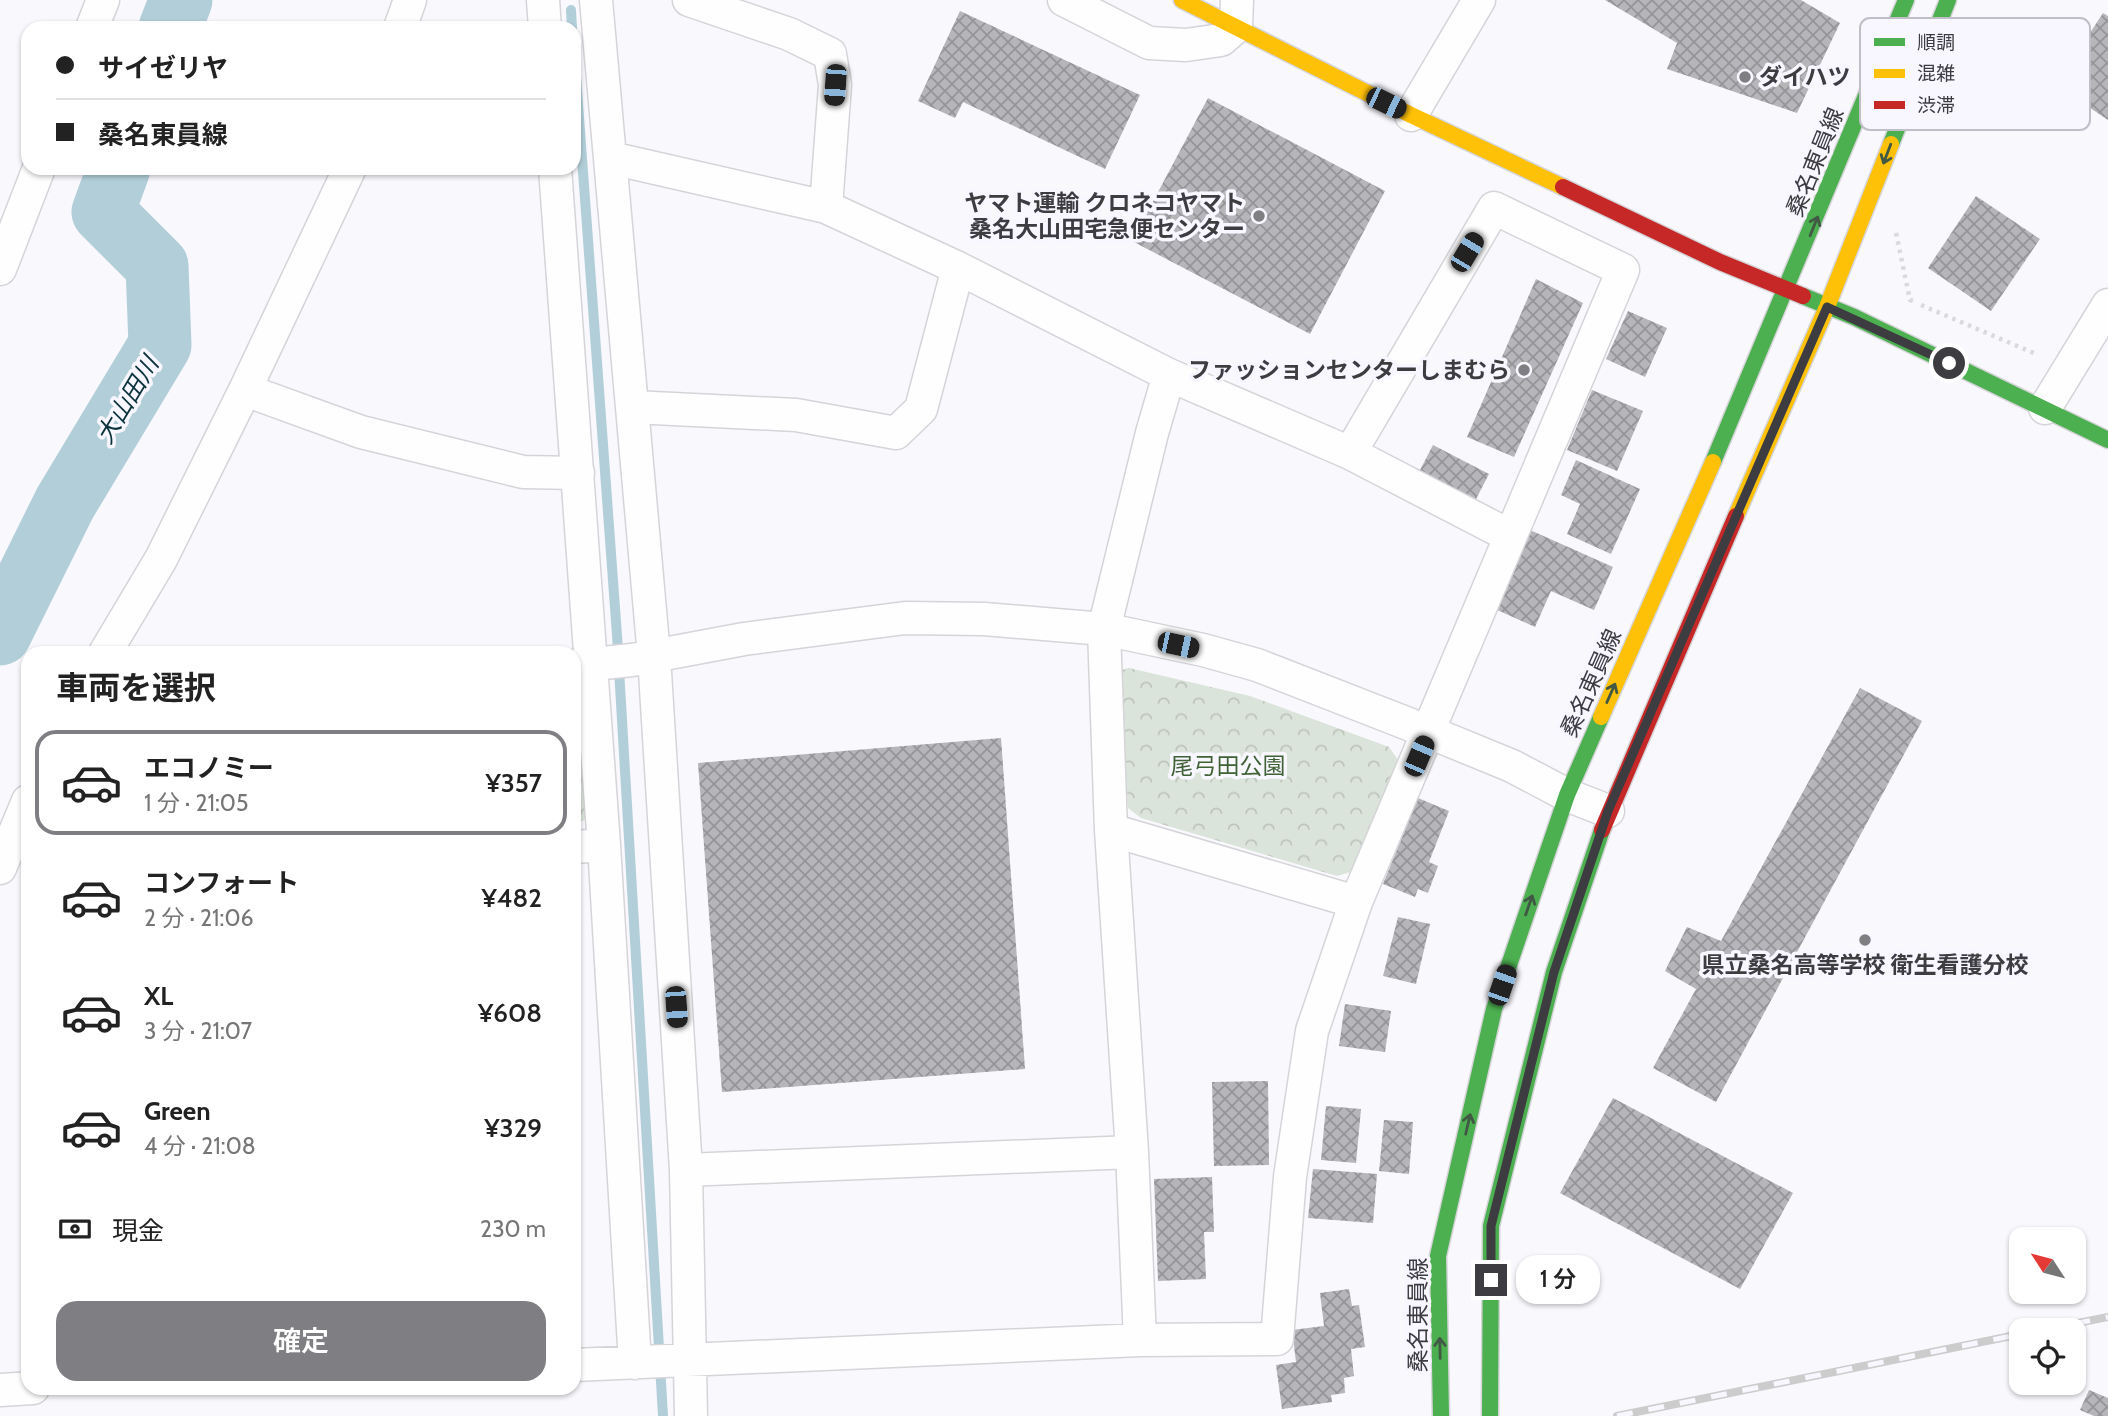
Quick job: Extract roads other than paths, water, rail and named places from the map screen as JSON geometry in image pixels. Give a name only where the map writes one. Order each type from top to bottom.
[{"type":"main road","points":[[1182,0],[1236,14],[1411,115],[1720,262],[1854,317],[2108,440]]},
{"type":"main road","name":"桑名東員線","points":[[1899,18],[1906,0]]},
{"type":"main road","points":[[1941,18],[1948,0]]},
{"type":"main road","name":"桑名東員線","points":[[1441,1416],[1438,1256],[1494,1009],[1567,795],[1788,289],[1860,113]]},
{"type":"main road","points":[[1490,1416],[1491,1226],[1554,972],[1608,811],[1827,307],[1897,130]]},
{"type":"street","points":[[95,21],[103,0]]},
{"type":"street","points":[[402,21],[410,0]]},
{"type":"street","points":[[543,0],[544,21]]},
{"type":"street","points":[[596,0],[633,407],[611,661],[589,846],[638,1363]]},
{"type":"street","points":[[689,0],[789,34],[830,54],[835,85],[826,208]]},
{"type":"street","points":[[1064,0],[1149,43],[1186,45],[1221,40],[1236,14]]},
{"type":"street","points":[[1411,115],[1479,0]]},
{"type":"street","points":[[611,158],[826,208],[958,268],[1169,375],[1350,453],[1510,536]]},
{"type":"street","points":[[0,269],[35,175]]},
{"type":"street","points":[[109,646],[161,559],[347,175]]},
{"type":"street","points":[[556,175],[578,473],[611,661],[686,1170],[682,1361],[691,1416]]},
{"type":"street","points":[[581,1365],[1140,1340],[1277,1339],[1290,1177],[1312,1031],[1356,902],[1623,270],[1493,208],[1350,453]]},
{"type":"street","points":[[633,407],[796,415],[896,433],[921,409],[958,268]]},
{"type":"street","points":[[2045,408],[2108,305]]},
{"type":"street","points":[[1140,1340],[1132,1152],[1111,830],[1104,629],[1169,375]]},
{"type":"street","points":[[245,390],[361,432],[523,472],[578,473]]},
{"type":"street","points":[[611,661],[744,639],[905,618],[984,619],[1104,629],[1203,650],[1257,665],[1512,766],[1567,795],[1608,811]]},
{"type":"street","points":[[0,868],[21,818]]},
{"type":"street","points":[[1111,830],[1356,902]]},
{"type":"street","points":[[686,1170],[1132,1152]]},
{"type":"street","points":[[0,1390],[21,1389]]},
{"type":"waterway","name":"大山田川","points":[[173,21],[181,0]]},
{"type":"waterway","points":[[571,10],[572,21]]},
{"type":"waterway","points":[[581,144],[617,635],[663,1416]]},
{"type":"waterway","name":"大山田川","points":[[0,634],[65,503],[160,345],[157,266],[103,212],[116,175]]},
{"type":"railway","points":[[2086,1321],[2108,1317]]},
{"type":"railway","points":[[1617,1416],[2009,1336]]},
{"type":"place","name":"ダイハツ","points":[[1745,77]]},
{"type":"place","name":"ヤマト運輸 クロネコヤマト 桑名大山田宅急便センター","points":[[1259,216]]},
{"type":"place","name":"ファッションセンターしまむら","points":[[1524,370]]},
{"type":"place","name":"県立桑名高等学校 衛生看護分校","points":[[1865,940]]},
{"type":"park label","name":"尾弓田公園","points":[[1228,766]]}]
